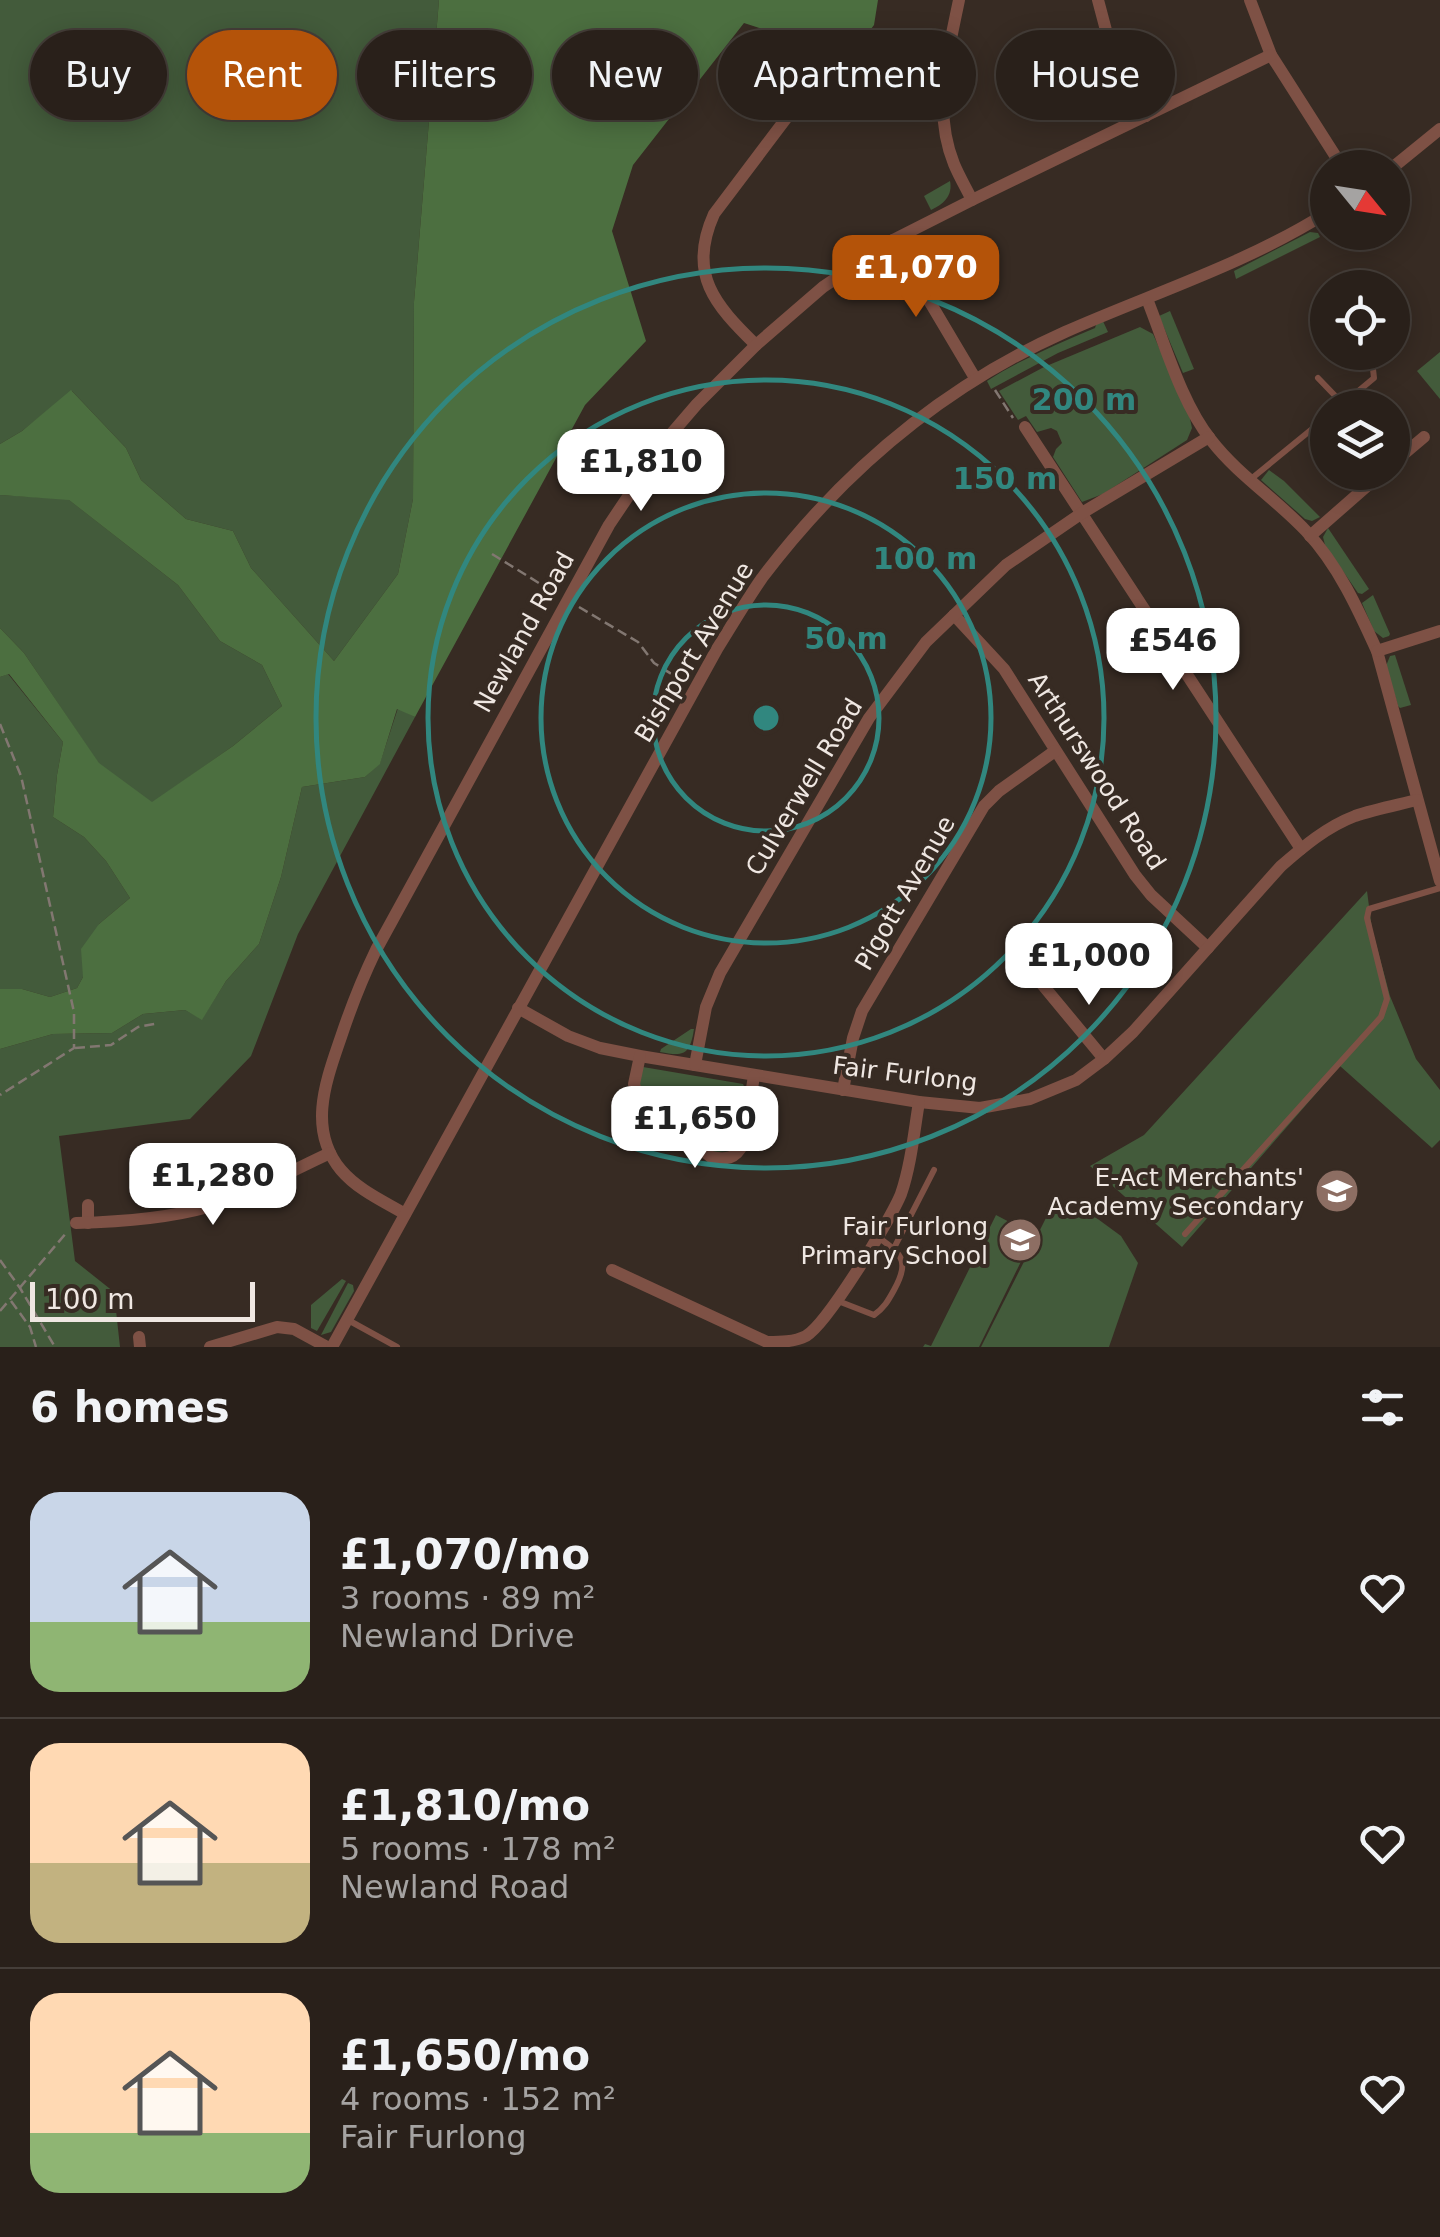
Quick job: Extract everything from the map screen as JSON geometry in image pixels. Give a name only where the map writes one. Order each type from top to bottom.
[{"type":"street","points":[[959,0],[942,96],[944,129],[952,161],[972,200]]},
{"type":"street","points":[[1098,0],[1107,30]]},
{"type":"street","points":[[1250,0],[1271,55],[1332,150]]},
{"type":"street","name":"Newland Road","points":[[1175,102],[1271,55]]},
{"type":"street","points":[[756,345],[722,308],[707,284],[702,258],[714,214],[785,120]]},
{"type":"street","name":"Newland Road","points":[[330,1154],[323,1126],[323,1090],[357,990],[567,600],[631,490],[666,440],[756,345],[823,287],[893,240],[1138,120]]},
{"type":"street","points":[[1410,153],[1440,129]]},
{"type":"street","name":"Bishport Avenue","points":[[330,1347],[717,649],[760,581],[810,519],[856,471],[913,421],[975,378],[1064,332],[1270,245],[1310,222]]},
{"type":"street","points":[[893,240],[975,378]]},
{"type":"street","points":[[1148,299],[1183,391],[1209,438],[1310,536],[1336,570],[1377,651],[1440,885]]},
{"type":"street","points":[[1025,428],[1301,849]]},
{"type":"street","points":[[1410,449],[1424,437]]},
{"type":"street","name":"Culverwell Road","points":[[695,1065],[706,1007],[730,956],[870,718],[917,652],[1006,566],[1082,513],[1209,438]]},
{"type":"street","points":[[1310,536],[1362,490]]},
{"type":"street","name":"Arthurswood Road","points":[[954,615],[1004,669],[1136,875],[1208,948]]},
{"type":"street","points":[[1377,651],[1440,630]]},
{"type":"street","name":"Pigott Avenue","points":[[843,1090],[862,1012],[973,822],[999,791],[1055,751]]},
{"type":"street","name":"Fair Furlong","points":[[518,1008],[568,1036],[640,1056],[919,1102],[980,1108],[1030,1099],[1076,1080],[1104,1060],[1301,849],[1329,828],[1355,816],[1417,800]]},
{"type":"street","points":[[1041,983],[1104,1060]]},
{"type":"street","points":[[640,1056],[634,1084],[638,1098],[720,1159],[738,1154],[743,1144],[754,1076]]},
{"type":"street","points":[[613,1291],[617,1272],[767,1342],[806,1336],[836,1300],[901,1194],[919,1102]]},
{"type":"street","points":[[88,1205],[82,1223],[150,1218],[206,1207],[256,1189],[330,1154],[352,1181],[405,1214]]},
{"type":"street","points":[[210,1347],[277,1327],[294,1328],[330,1347]]},
{"type":"lane","points":[[1359,390],[1374,378],[1374,370]]},
{"type":"lane","points":[[1318,378],[1327,390]]},
{"type":"lane","points":[[1250,480],[1310,431]]},
{"type":"lane","points":[[1185,1234],[1381,1017],[1387,999],[1367,918],[1369,909],[1440,885]]},
{"type":"lane","points":[[894,1248],[934,1170]]},
{"type":"lane","points":[[836,1300],[866,1314],[874,1315],[883,1308],[904,1267],[894,1248],[878,1237]]},
{"type":"lane","points":[[347,1319],[397,1347]]},
{"type":"path","points":[[995,390],[1025,428]]},
{"type":"path","points":[[492,554],[638,642],[654,663],[696,688]]},
{"type":"path","points":[[0,724],[21,776],[30,812],[74,1012],[74,1048]]},
{"type":"path","points":[[0,1095],[74,1048],[111,1045],[138,1027],[158,1023]]},
{"type":"path","points":[[0,1311],[82,1223]]},
{"type":"path","points":[[0,1260],[55,1347]]},
{"type":"path","points":[[10,1300],[30,1326],[36,1347]]},
{"type":"green space","points":[[0,0],[439,0],[437,30],[357,30],[357,120],[429,120],[414,302],[413,499],[398,574],[334,661],[251,568],[233,531],[186,519],[141,480],[126,448],[72,391],[0,444]]},
{"type":"green space","points":[[439,0],[878,0],[870,30],[765,30],[744,23],[739,30],[718,30],[718,56],[698,82],[698,30],[552,30],[552,120],[668,120],[633,165],[612,231],[646,341],[585,405],[415,717],[397,709],[380,764],[365,777],[302,787],[281,877],[259,944],[226,981],[202,1020],[185,1010],[143,1014],[112,1033],[53,1034],[0,1049],[0,989],[22,989],[50,997],[77,988],[83,977],[81,949],[99,924],[130,898],[106,861],[84,837],[53,817],[63,742],[9,674],[0,677],[0,628],[24,653],[99,763],[152,802],[233,746],[282,706],[262,665],[220,641],[178,585],[69,500],[0,495],[0,444],[71,390],[126,448],[141,480],[186,519],[233,531],[251,568],[334,661],[398,574],[413,499],[414,302],[429,120],[532,120],[532,30],[437,30]]},
{"type":"green space","points":[[950,181],[946,198],[931,210],[924,196]]},
{"type":"green space","points":[[1310,232],[1310,242],[1236,279],[1234,271]]},
{"type":"green space","points":[[1170,311],[1194,369],[1183,373],[1159,316]]},
{"type":"green space","points":[[1102,319],[1108,332],[1058,353],[991,389],[987,381],[1095,328]]},
{"type":"green space","points":[[1140,327],[1153,334],[1192,428],[1187,440],[1103,494],[1082,502],[1053,457],[1062,443],[1057,431],[1051,428],[1037,432],[1026,416],[1018,420],[999,391],[1044,367]]},
{"type":"green space","points":[[1440,352],[1440,399],[1417,371]]},
{"type":"green space","points":[[1269,470],[1320,517],[1305,519],[1261,480]]},
{"type":"green space","points":[[0,495],[68,499],[178,585],[220,641],[262,665],[282,706],[152,803],[99,764],[24,653],[0,628]]},
{"type":"green space","points":[[1328,528],[1369,589],[1362,594],[1325,545],[1323,537]]},
{"type":"green space","points":[[1373,595],[1390,634],[1383,638],[1374,631],[1362,603]]},
{"type":"green space","points":[[1395,655],[1411,705],[1400,708],[1386,666],[1390,656]]},
{"type":"green space","points":[[8,674],[63,742],[53,817],[84,837],[106,861],[130,898],[99,924],[77,988],[50,997],[22,989],[0,989],[0,677]]},
{"type":"green space","points":[[398,708],[415,717],[298,934],[251,1056],[190,1119],[59,1136],[75,1261],[114,1292],[120,1347],[0,1347],[0,1049],[53,1034],[112,1033],[143,1014],[185,1010],[202,1019],[226,981],[259,944],[281,877],[302,787],[365,777],[380,763]]},
{"type":"green space","points":[[1367,891],[1372,929],[1390,996],[1416,1059],[1440,1090],[1440,1140],[1432,1148],[1340,1066],[1182,1247],[1090,1166],[1144,1135]]},
{"type":"green space","points":[[691,1029],[685,1052],[660,1052],[661,1049]]},
{"type":"green space","points":[[643,1067],[743,1084],[738,1139],[731,1151],[714,1152],[673,1112],[646,1101],[639,1083]]},
{"type":"green space","points":[[1051,1208],[1091,1214],[1121,1236],[1138,1263],[1109,1347],[981,1347]]},
{"type":"green space","points":[[996,1215],[1034,1235],[979,1347],[923,1347],[931,1346]]},
{"type":"green space","points":[[342,1279],[346,1281],[317,1331],[311,1328],[311,1305]]},
{"type":"green space","points":[[348,1283],[354,1291],[331,1332],[321,1335]]},
{"type":"place","name":"E-Act Merchants' Academy Secondary","points":[[1337,1191]]},
{"type":"place","name":"Fair Furlong Primary School","points":[[1020,1240]]}]
